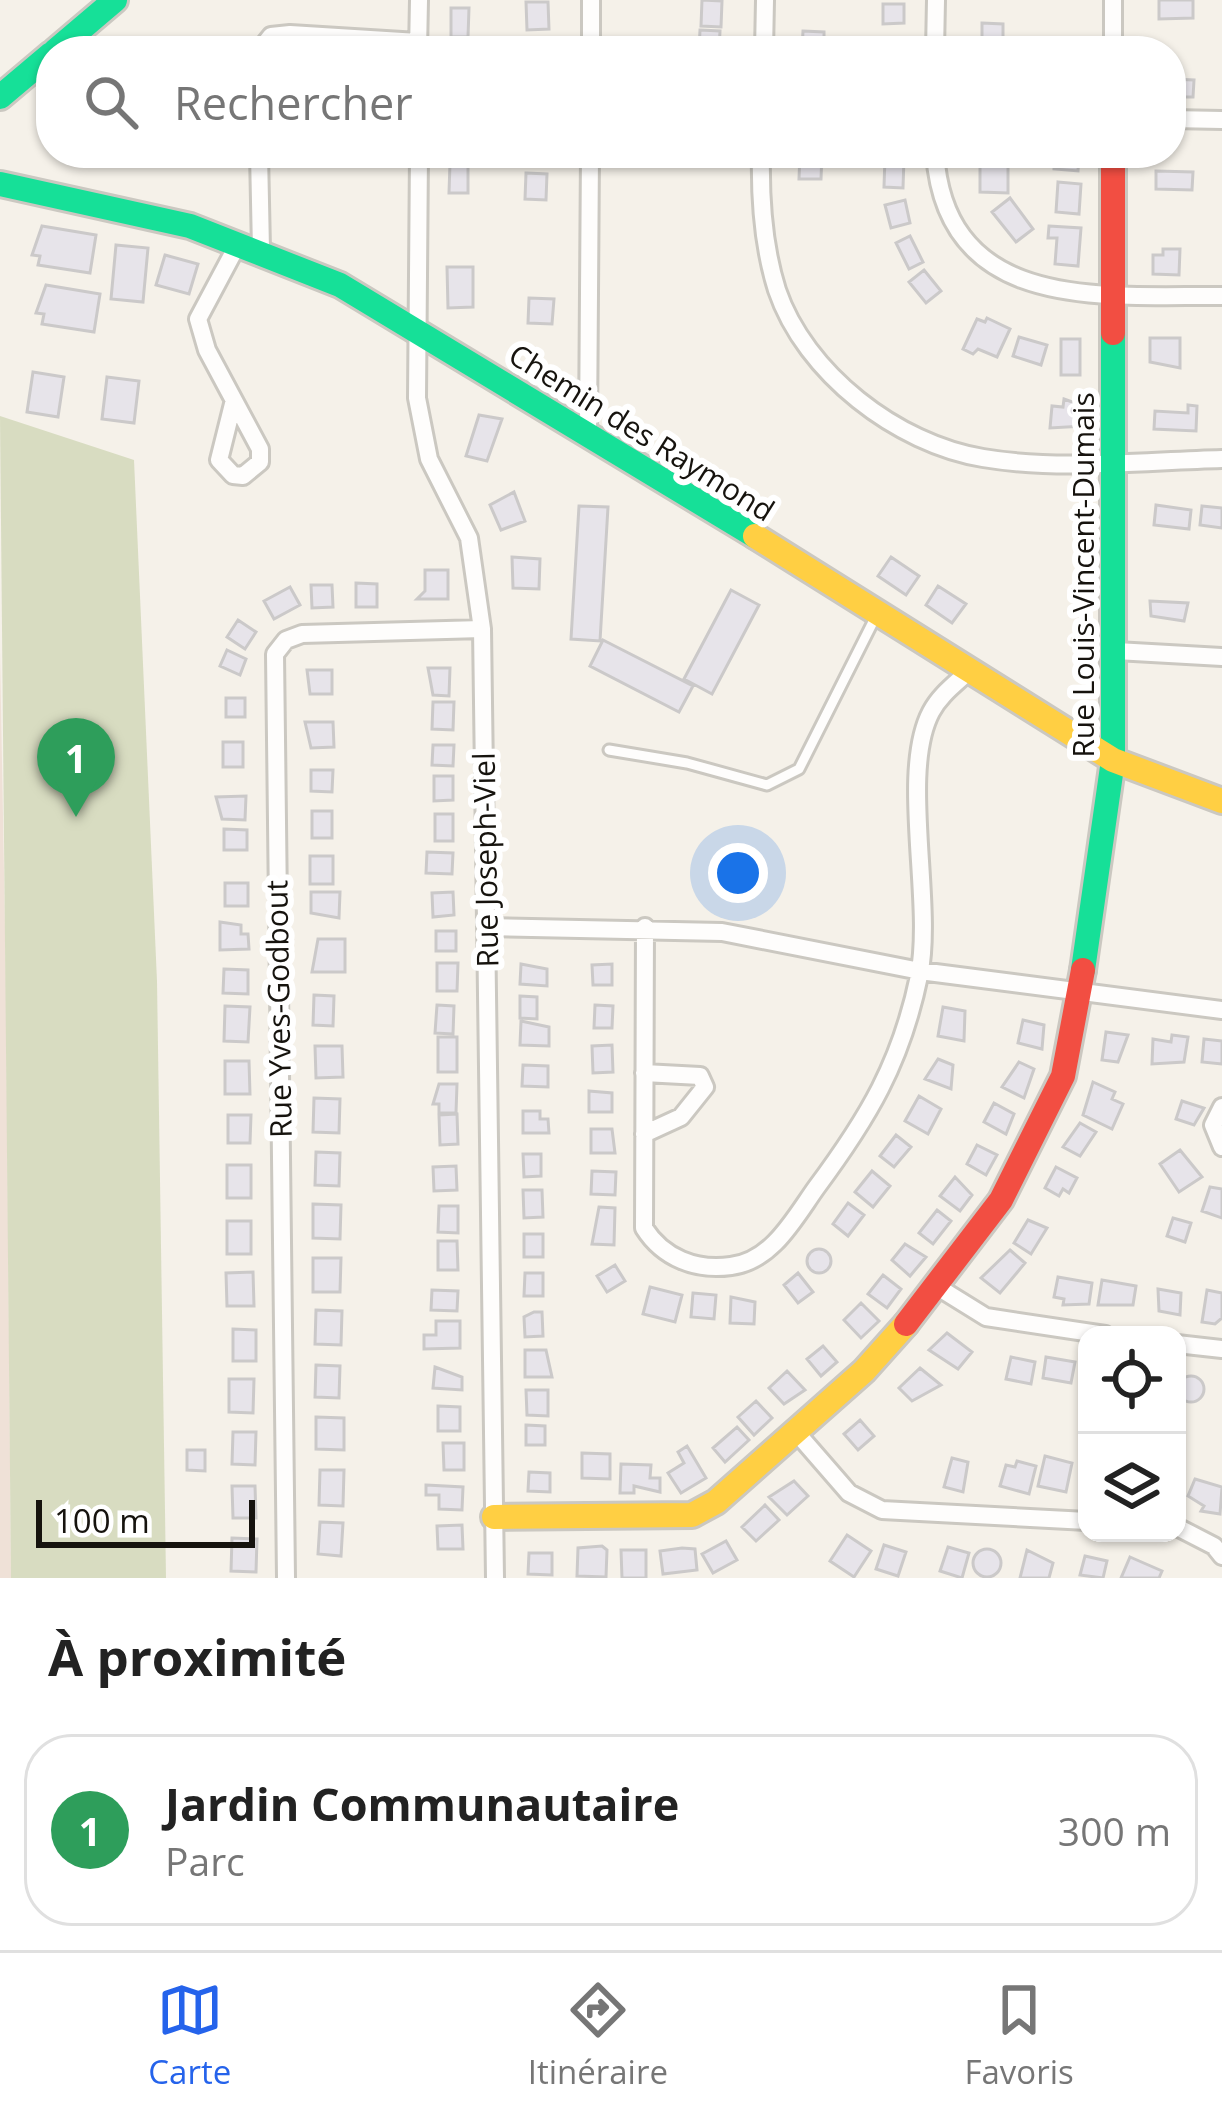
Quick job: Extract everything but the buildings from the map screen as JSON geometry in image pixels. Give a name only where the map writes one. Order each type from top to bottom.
[{"type":"street","points":[[72,36],[115,0]]},
{"type":"street","points":[[418,0],[418,36]]},
{"type":"street","points":[[591,0],[591,36]]},
{"type":"street","points":[[764,36],[765,0]]},
{"type":"street","points":[[935,36],[936,0]]},
{"type":"street","points":[[1113,0],[1113,36]]},
{"type":"street","points":[[271,36],[310,36]]},
{"type":"street","points":[[0,97],[36,66]]},
{"type":"street","points":[[1186,119],[1222,119]]},
{"type":"street","points":[[233,404],[198,319],[250,246],[258,168]]},
{"type":"street","name":"Rue Joseph-Viel","points":[[419,168],[417,398],[429,459],[469,538],[482,629],[495,1578]]},
{"type":"street","points":[[587,432],[590,168]]},
{"type":"street","points":[[762,168],[765,244],[778,294],[811,350],[847,390],[925,439],[981,458],[1222,459]]},
{"type":"street","points":[[937,168],[946,208],[970,244],[1008,277],[1043,290],[1111,296],[1222,296]]},
{"type":"street","name":"Rue Louis-Vincent-Dumais","points":[[494,1517],[692,1516],[864,1371],[1001,1200],[1031,1146],[1063,1076],[1113,760],[1117,462],[1111,296],[1113,168]]},
{"type":"street","name":"Chemin des Raymond","points":[[0,184],[145,214],[250,246],[340,285],[587,432],[1113,760],[1222,802]]},
{"type":"street","name":"Rue Yves-Godbout","points":[[286,1578],[275,654],[286,640],[302,634],[482,629]]},
{"type":"street","points":[[1116,651],[1222,657]]},
{"type":"street","points":[[645,927],[643,1211],[653,1242],[667,1255],[719,1268],[745,1264],[782,1234],[880,1097],[896,1061],[920,970],[922,737],[940,696],[968,673]]},
{"type":"street","points":[[486,927],[645,927],[762,938],[1078,995],[1222,1010]]},
{"type":"street","points":[[644,1073],[689,1071],[700,1076],[705,1087],[692,1108],[644,1134]]},
{"type":"street","points":[[1222,1107],[1213,1125],[1222,1147]]},
{"type":"street","points":[[936,1286],[986,1317],[1078,1331]]},
{"type":"street","points":[[1186,1345],[1222,1349]]},
{"type":"street","points":[[796,1432],[850,1493],[882,1510],[1078,1520]]},
{"type":"street","points":[[1186,1532],[1214,1546],[1222,1556]]},
{"type":"lane","points":[[609,750],[687,763],[767,785],[782,781],[799,769],[876,616]]},
{"type":"shaded area","points":[[0,652],[6,983],[11,1578],[0,1578]]},
{"type":"green space","points":[[0,416],[134,460],[157,981],[166,1578],[11,1578]]},
{"type":"traffic: fast","points":[[73,36],[115,0]]},
{"type":"traffic: fast","points":[[0,97],[36,67]]},
{"type":"traffic: fast","points":[[0,184],[190,226],[340,285],[755,536]]},
{"type":"traffic: fast","points":[[1083,970],[1113,760],[1113,333]]},
{"type":"traffic: slow","points":[[755,536],[1113,760],[1222,801]]},
{"type":"traffic: slow","points":[[494,1517],[692,1515],[716,1502],[864,1371],[906,1324]]},
{"type":"traffic: jam","points":[[1113,168],[1113,333]]},
{"type":"traffic: jam","points":[[906,1324],[1001,1200],[1063,1076],[1083,970]]},
{"type":"place","name":"Jardin Communautaire","points":[[76,817]]}]
